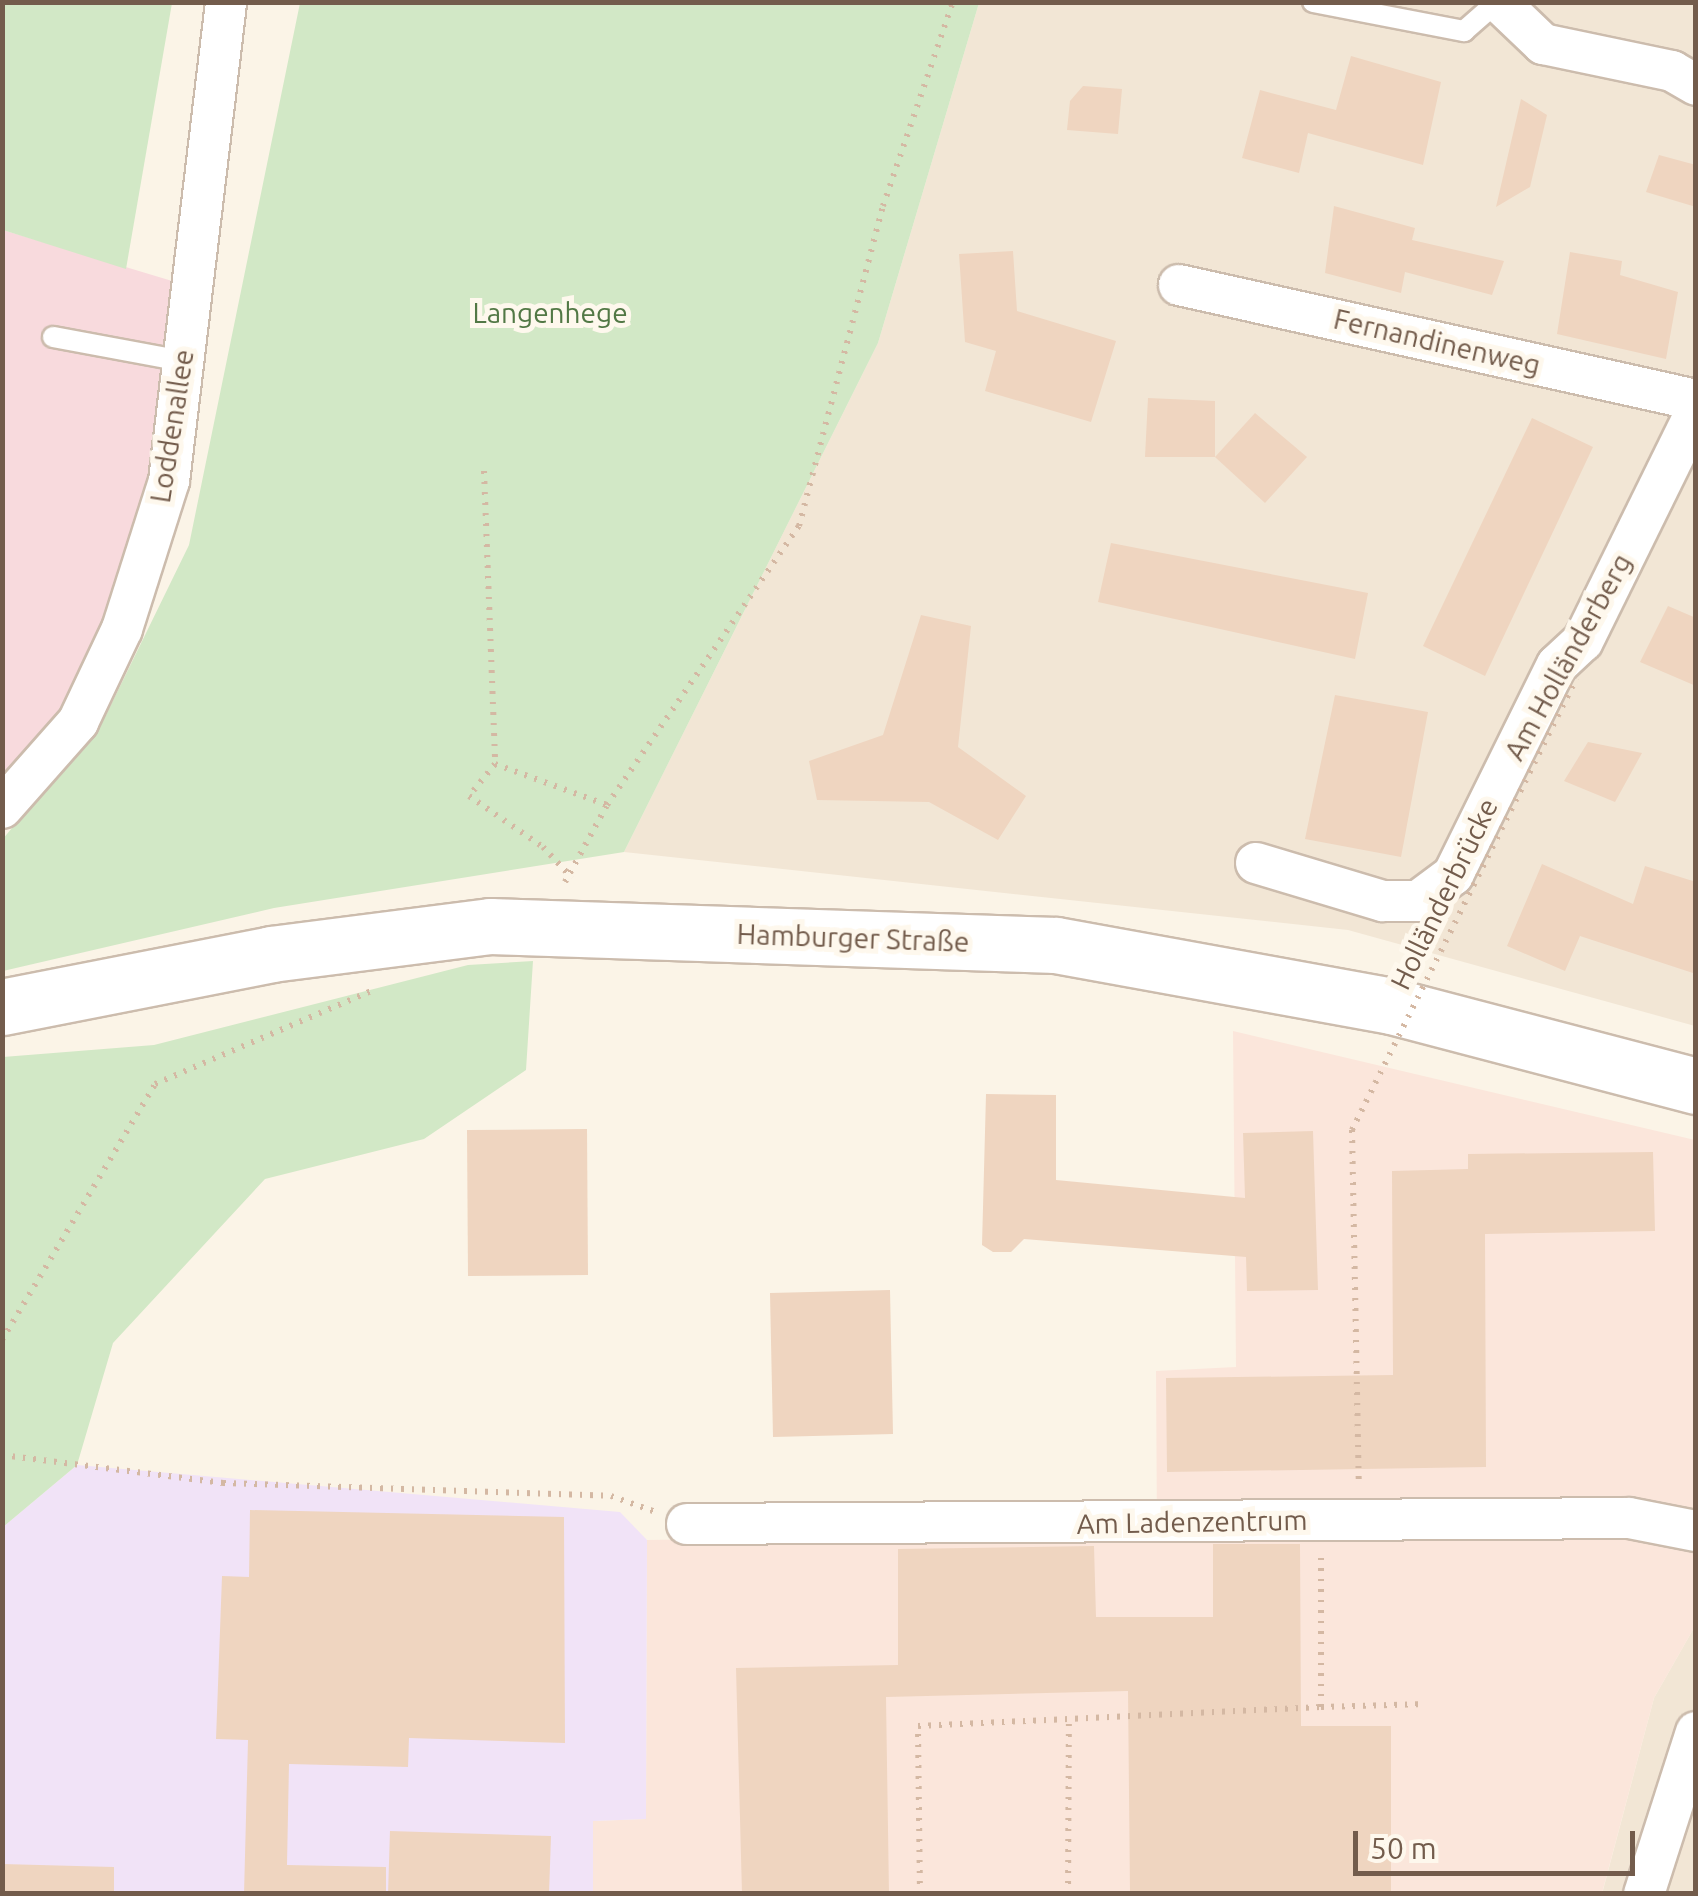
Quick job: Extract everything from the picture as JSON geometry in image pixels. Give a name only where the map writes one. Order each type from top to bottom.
[{"type":"main road","name":"Hamburger Straße","points":[[2,1008],[271,954],[490,926],[1056,945],[1390,1006],[1696,1086]]},
{"type":"street","name":"Loddenallee","points":[[5,799],[78,722],[122,630],[169,480],[226,2]]},
{"type":"street","points":[[1498,2],[1543,44],[1672,70],[1696,85]]},
{"type":"street","name":"Fernandinenweg","points":[[1179,285],[1696,400]]},
{"type":"street","name":"Am Holländerberg","points":[[1256,863],[1384,901],[1418,901],[1453,875],[1558,665],[1582,641],[1696,411]]},
{"type":"street","name":"Am Ladenzentrum","points":[[687,1524],[1629,1518],[1696,1531]]},
{"type":"street","points":[[1644,1894],[1696,1732]]},
{"type":"lane","points":[[1313,2],[1464,31],[1498,2]]},
{"type":"lane","points":[[53,337],[183,361]]},
{"type":"path","points":[[556,888],[572,878],[608,805],[799,526],[883,206],[952,2]]},
{"type":"path","points":[[484,470],[495,764],[468,796],[543,847],[572,878]]},
{"type":"path","name":"Holländerbrücke","points":[[1360,1520],[1352,1130],[1576,679]]},
{"type":"path","points":[[495,764],[608,805]]},
{"type":"path","points":[[2,1340],[155,1084],[388,983]]},
{"type":"path","points":[[2,1455],[223,1484],[611,1496],[687,1524]]},
{"type":"path","points":[[1321,1707],[1321,1549],[1360,1520]]},
{"type":"path","points":[[920,1894],[918,1726],[1068,1724],[1122,1711],[1426,1704]]},
{"type":"path","points":[[1068,1724],[1068,1894]]},
{"type":"shaded area","points":[[979,3],[1695,3],[1695,1026],[1348,930],[624,852],[878,343]]},
{"type":"shaded area","points":[[3,230],[192,287],[122,629],[3,808]]},
{"type":"shaded area","points":[[1233,1031],[1695,1140],[1695,1626],[1654,1698],[1602,1893],[593,1894],[593,1821],[646,1819],[647,1540],[1157,1532],[1156,1371],[1236,1367]]},
{"type":"shaded area","points":[[77,1465],[620,1512],[647,1540],[646,1819],[593,1821],[593,1893],[3,1894],[3,1527]]},
{"type":"shaded area","points":[[1695,1626],[1695,1893],[1602,1894],[1654,1698]]},
{"type":"green space","points":[[3,2],[172,3],[126,269],[3,230]]},
{"type":"green space","name":"Langenhege","points":[[300,3],[979,3],[878,343],[624,852],[274,908],[3,971],[2,840],[106,715],[189,545]]},
{"type":"green space","points":[[533,961],[526,1070],[424,1139],[265,1179],[113,1343],[77,1465],[3,1527],[3,1057],[154,1045],[468,965]]},
{"type":"building","points":[[1351,56],[1441,82],[1423,165],[1308,133],[1299,173],[1242,158],[1260,90],[1336,110]]},
{"type":"building","points":[[1083,86],[1122,89],[1118,134],[1067,130],[1070,101]]},
{"type":"building","points":[[1521,99],[1547,115],[1530,187],[1496,207]]},
{"type":"building","points":[[1659,155],[1696,165],[1696,207],[1646,192]]},
{"type":"building","points":[[1334,206],[1415,228],[1412,240],[1504,261],[1492,295],[1405,272],[1401,293],[1325,273]]},
{"type":"building","points":[[1013,251],[1017,311],[1116,341],[1091,422],[985,391],[996,351],[965,342],[959,254]]},
{"type":"building","points":[[1570,252],[1622,261],[1620,275],[1678,292],[1666,359],[1557,334]]},
{"type":"building","points":[[1148,398],[1215,401],[1215,457],[1145,457]]},
{"type":"building","points":[[1255,413],[1307,457],[1265,503],[1215,457]]},
{"type":"building","points":[[1532,418],[1593,447],[1485,676],[1423,646]]},
{"type":"building","points":[[1111,543],[1368,593],[1355,659],[1098,602]]},
{"type":"building","points":[[1668,606],[1696,618],[1696,686],[1640,662]]},
{"type":"building","points":[[921,615],[971,626],[958,747],[1026,796],[998,840],[929,802],[817,800],[809,761],[883,735]]},
{"type":"building","points":[[1335,695],[1428,712],[1401,857],[1305,839]]},
{"type":"building","points":[[1588,742],[1642,753],[1615,802],[1564,781]]},
{"type":"building","points":[[1542,864],[1633,904],[1645,866],[1696,882],[1696,974],[1580,936],[1565,971],[1507,946]]},
{"type":"building","points":[[986,1094],[1056,1095],[1056,1180],[1245,1198],[1243,1133],[1313,1131],[1318,1290],[1247,1291],[1246,1257],[1024,1239],[1011,1252],[993,1252],[982,1245]]},
{"type":"building","points":[[587,1129],[588,1275],[468,1276],[467,1130]]},
{"type":"building","points":[[1653,1152],[1655,1231],[1485,1234],[1486,1467],[1167,1472],[1166,1378],[1393,1375],[1392,1171],[1468,1169],[1468,1154]]},
{"type":"building","points":[[890,1290],[893,1434],[773,1437],[770,1293]]},
{"type":"building","points":[[250,1510],[564,1517],[565,1743],[409,1738],[408,1767],[289,1764],[287,1865],[386,1867],[386,1894],[244,1894],[248,1740],[216,1739],[222,1576],[249,1577]]},
{"type":"building","points":[[1213,1544],[1300,1544],[1301,1726],[1391,1726],[1391,1894],[1130,1894],[1128,1691],[886,1697],[889,1894],[742,1894],[736,1668],[898,1665],[898,1549],[1094,1546],[1096,1617],[1213,1617]]},
{"type":"building","points":[[390,1831],[551,1836],[549,1894],[388,1894]]},
{"type":"building","points":[[2,1864],[114,1867],[114,1894],[2,1894]]}]
